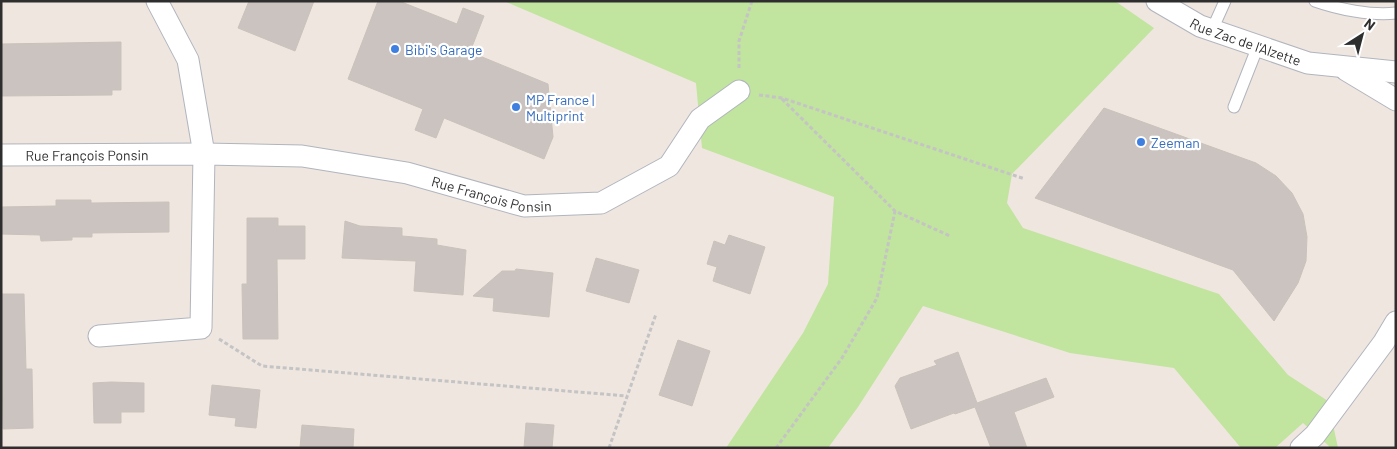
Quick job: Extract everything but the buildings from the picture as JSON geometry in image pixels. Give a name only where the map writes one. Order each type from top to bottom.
[{"type":"street","points":[[98,336],[201,328],[204,154],[188,60],[157,1]]},
{"type":"street","name":"Rue Zac de l'Alzette","points":[[1157,1],[1200,26],[1308,63],[1396,72]]},
{"type":"street","name":"Rue Zac de l'Alzette","points":[[1340,66],[1396,100]]},
{"type":"street","name":"Rue François Ponsin","points":[[1,155],[204,154],[302,156],[407,174],[524,206],[601,203],[669,166],[700,120],[739,91]]},
{"type":"street","points":[[1308,441],[1384,342],[1396,322]]},
{"type":"lane","points":[[1212,30],[1225,1]]},
{"type":"lane","points":[[1315,1],[1331,6],[1385,14],[1396,13]]},
{"type":"lane","points":[[1234,107],[1258,46]]},
{"type":"path","points":[[739,91],[739,41],[752,1]]},
{"type":"path","points":[[950,236],[895,211],[782,98],[1025,179]]},
{"type":"path","points":[[776,448],[842,358],[877,298],[895,211]]},
{"type":"path","points":[[609,448],[656,314]]},
{"type":"path","points":[[201,328],[262,366],[626,396]]},
{"type":"green space","points":[[504,1],[1115,1],[1154,28],[1012,174],[1007,203],[1023,228],[1219,294],[1288,375],[1328,401],[1338,448],[1328,448],[1329,446],[1303,423],[1275,448],[1241,448],[1174,368],[1070,353],[923,306],[858,407],[828,448],[726,448],[803,333],[828,284],[834,197],[702,148],[696,83]]},
{"type":"place","name":"Bibi's Garage","points":[[395,49]]},
{"type":"place","name":"MP France | Multiprint","points":[[516,107]]},
{"type":"place","name":"Zeeman","points":[[1141,142]]}]
